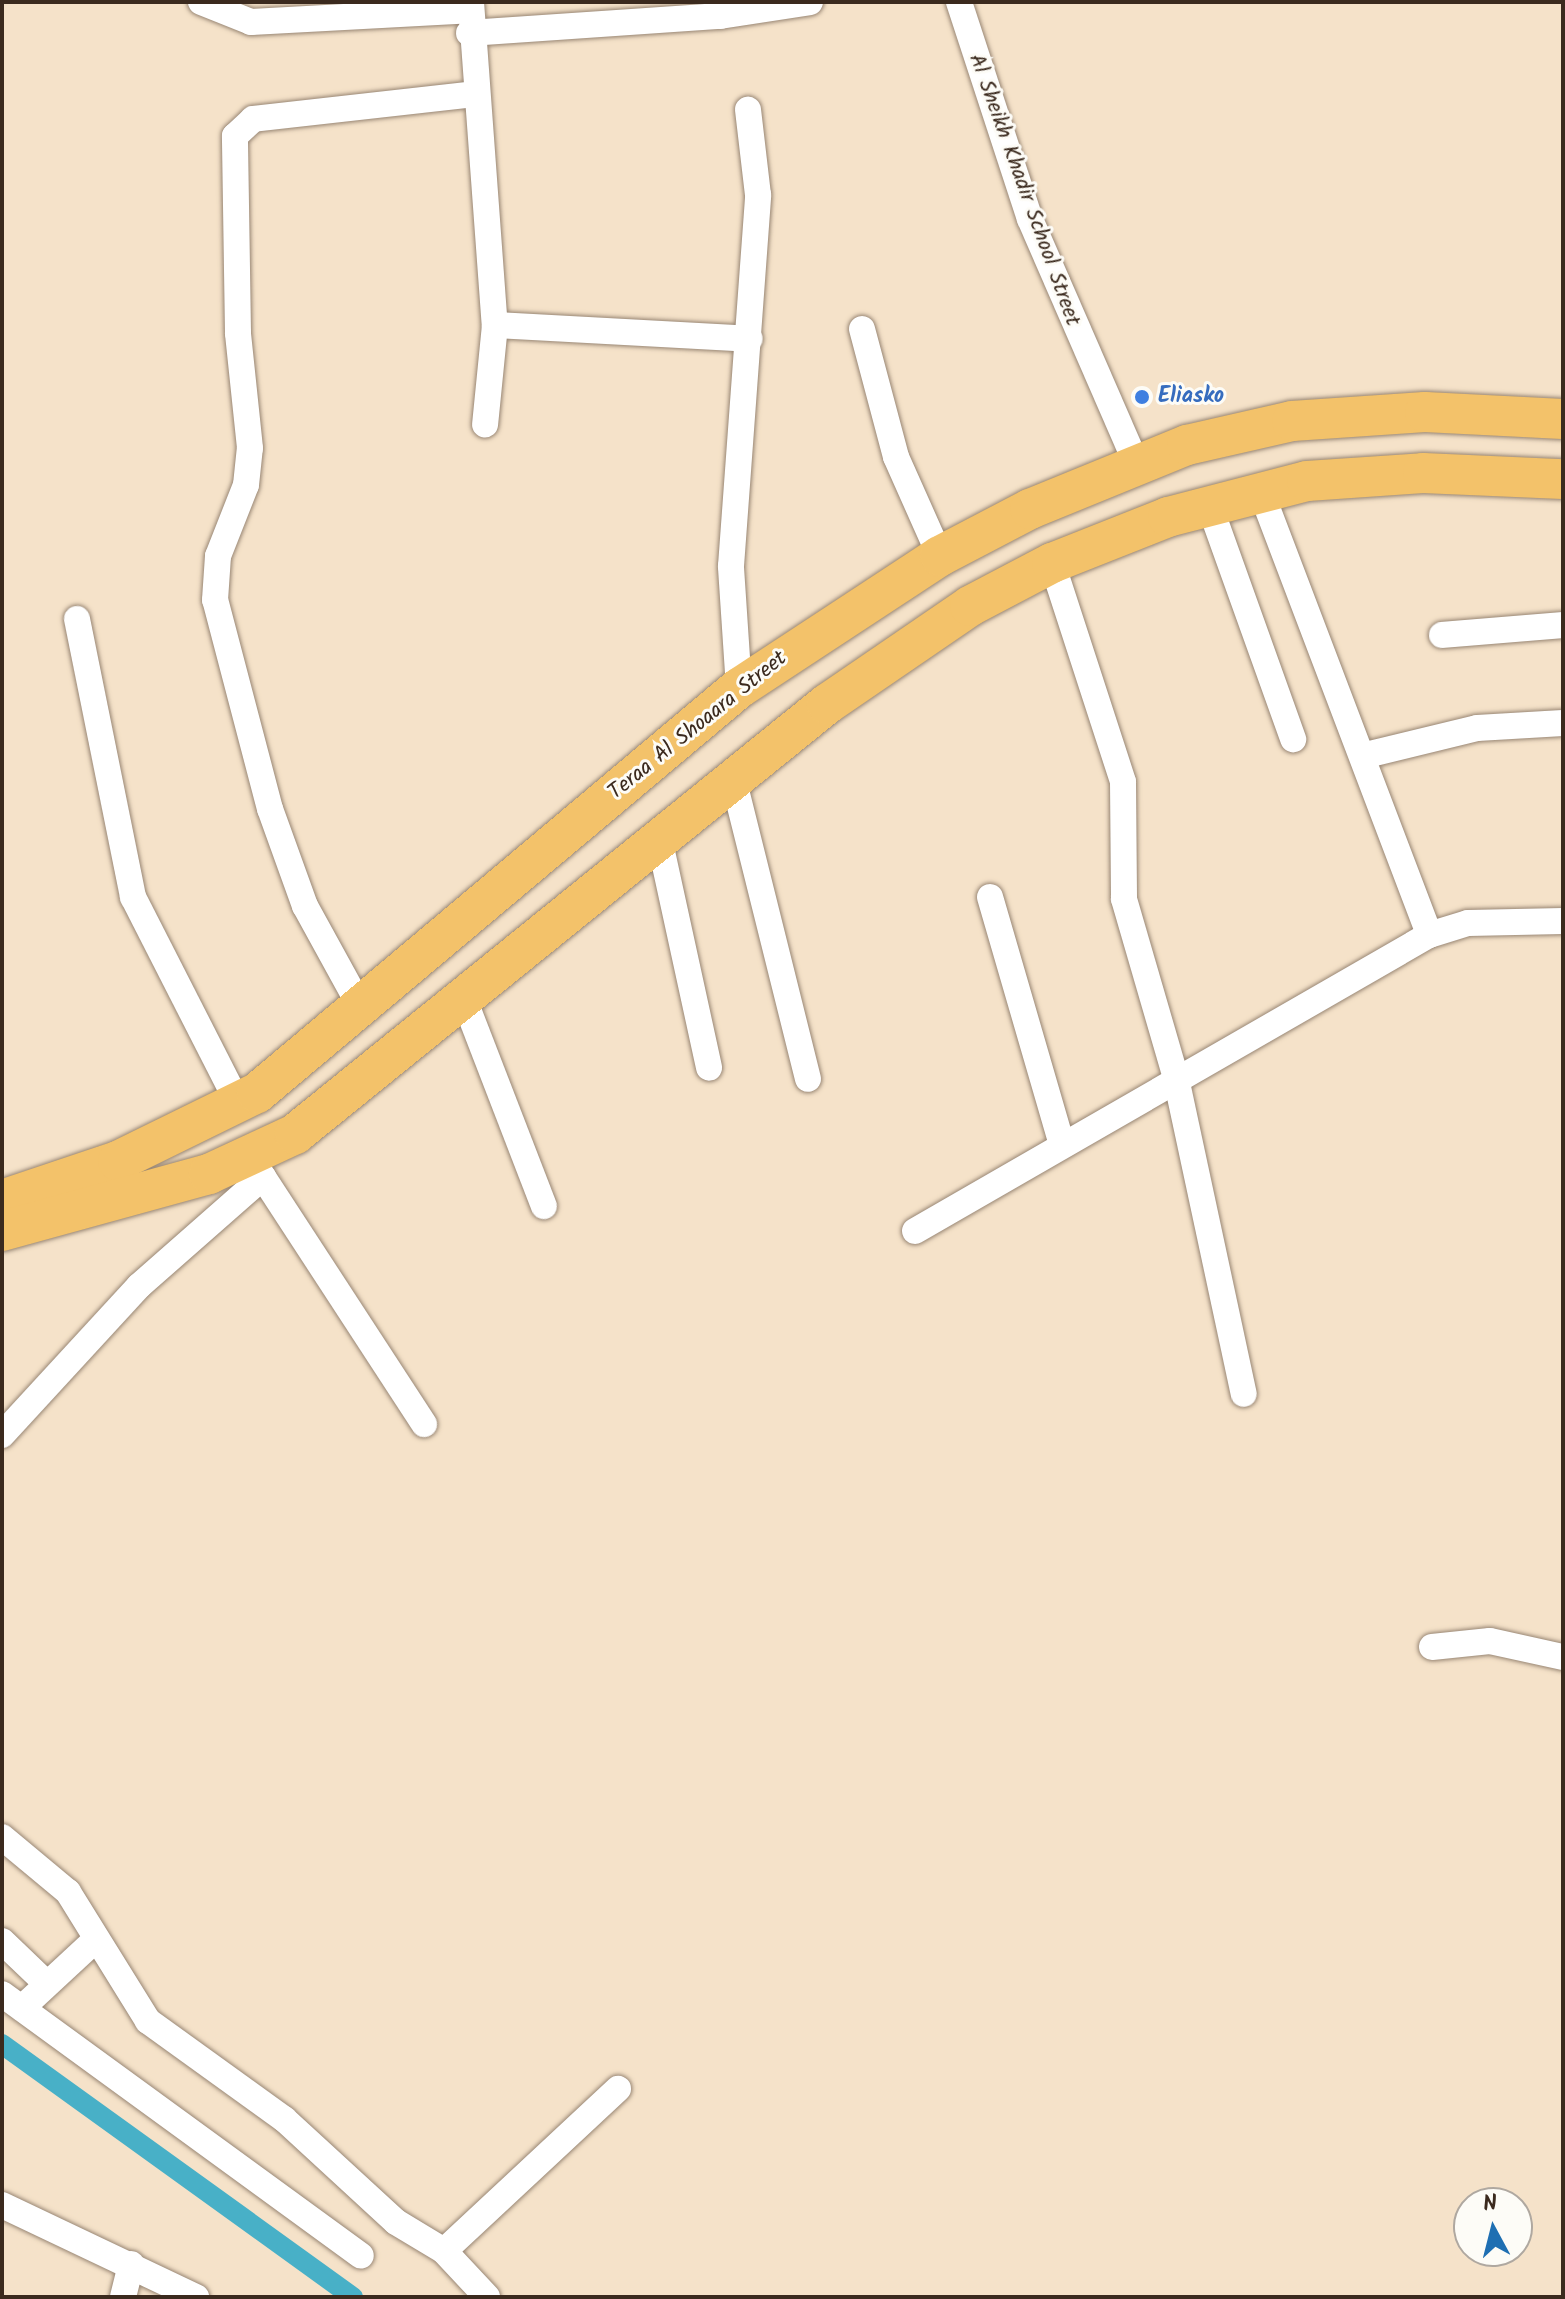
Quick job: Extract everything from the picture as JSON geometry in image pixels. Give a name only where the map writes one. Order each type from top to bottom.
[{"type":"highway","name":"Teraa Al Shoaara Street","points":[[2,1200],[193,1128],[248,1099],[739,688],[940,556],[1136,463],[1240,431],[1351,414],[1563,419]]},
{"type":"highway","points":[[1351,414],[1356,474]]},
{"type":"highway","points":[[2,1231],[209,1174],[257,1168],[733,778],[970,606],[1052,563],[1209,504],[1260,489],[1356,474],[1563,479]]},
{"type":"highway","points":[[940,556],[970,606]]},
{"type":"highway","points":[[248,1099],[269,1120],[295,1134]]},
{"type":"highway","points":[[193,1128],[208,1145],[209,1174]]},
{"type":"street","points":[[201,2],[251,22],[470,15],[720,16],[810,2]]},
{"type":"street","name":"Al Sheikh Khadir School Street","points":[[959,2],[1030,219],[1136,463]]},
{"type":"street","points":[[470,15],[495,325],[485,425]]},
{"type":"street","points":[[360,1006],[305,906],[270,809],[215,600],[218,556],[246,485],[250,448],[238,333],[235,136],[253,119],[475,94]]},
{"type":"street","points":[[739,688],[731,566],[750,339],[758,195],[748,110]]},
{"type":"street","points":[[495,325],[750,339]]},
{"type":"street","points":[[862,329],[896,457],[940,556]]},
{"type":"street","points":[[1260,489],[1429,935]]},
{"type":"street","points":[[1209,504],[1293,739]]},
{"type":"street","points":[[1052,563],[1123,782],[1119,875],[1176,1078],[1244,1394]]},
{"type":"street","points":[[77,619],[133,897],[248,1099]]},
{"type":"street","points":[[1442,635],[1563,625]]},
{"type":"street","points":[[1362,756],[1477,728],[1563,723]]},
{"type":"street","points":[[733,778],[808,1079]]},
{"type":"street","points":[[659,838],[709,1068]]},
{"type":"street","points":[[990,897],[1062,1145]]},
{"type":"street","points":[[915,1231],[1429,935],[1468,923],[1563,921]]},
{"type":"street","points":[[464,999],[544,1206]]},
{"type":"street","points":[[2,1435],[139,1286],[257,1168],[424,1424]]},
{"type":"street","points":[[1432,1647],[1490,1641],[1563,1657]]},
{"type":"street","points":[[2,1837],[68,1892],[94,1941],[148,2021],[284,2119],[396,2222],[444,2251],[487,2297]]},
{"type":"street","points":[[2,1941],[47,1984]]},
{"type":"street","points":[[94,1941],[47,1984],[12,2001],[361,2256]]},
{"type":"street","points":[[444,2251],[618,2089]]},
{"type":"street","points":[[2,2205],[196,2297]]},
{"type":"street","points":[[123,2297],[131,2264]]},
{"type":"waterway","points":[[2,2044],[353,2297]]},
{"type":"place","name":"Eliasko","points":[[1142,397]]}]
